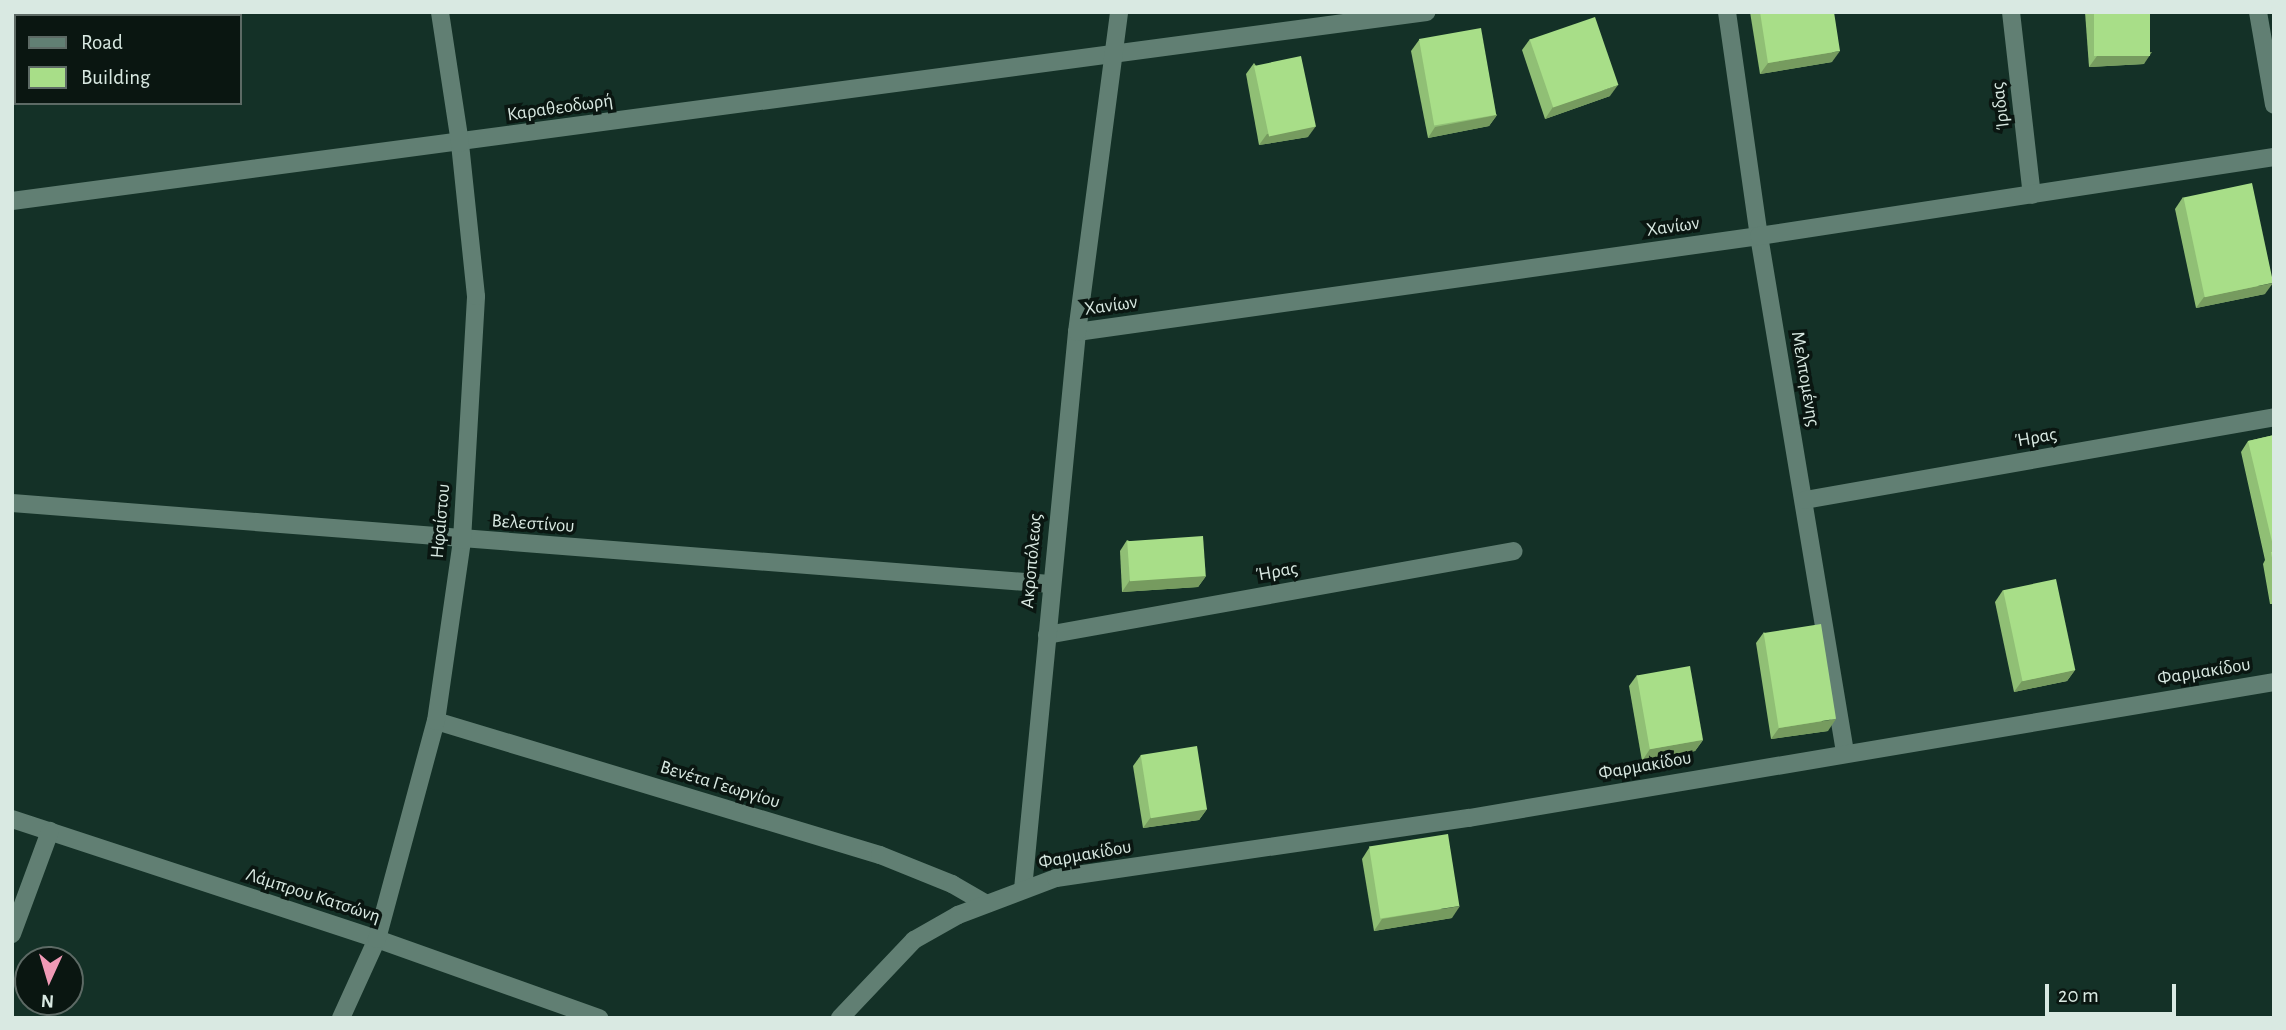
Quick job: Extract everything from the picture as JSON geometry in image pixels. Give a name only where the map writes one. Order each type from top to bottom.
[{"type":"street","name":"Ηφαίστου","points":[[341,1018],[377,939],[436,722],[462,540],[476,296],[460,143],[440,12]]},
{"type":"street","name":"Ακροπόλεως","points":[[1023,888],[1050,584],[1077,332],[1119,12]]},
{"type":"street","name":"Καραθεοδωρή","points":[[12,201],[1426,12]]},
{"type":"street","name":"Μελπομένης","points":[[1727,12],[1759,236],[1845,752]]},
{"type":"street","name":"Ίριδας","points":[[2011,12],[2032,195]]},
{"type":"street","points":[[2258,12],[2274,105]]},
{"type":"street","name":"Χανίων","points":[[1077,332],[1759,236],[2274,157]]},
{"type":"street","name":"Ήρας","points":[[1805,500],[2274,417]]},
{"type":"street","name":"Βελεστίνου","points":[[12,503],[1050,584]]},
{"type":"street","name":"Ήρας","points":[[1047,635],[1514,551]]},
{"type":"street","name":"Φαρμακίδου","points":[[1023,888],[1056,878],[1469,818],[1845,752],[2274,682]]},
{"type":"street","name":"Βενέτα Γεωργίου","points":[[436,722],[880,855],[952,884],[986,904]]},
{"type":"street","name":"Λάμπρου Κατσώνη","points":[[12,819],[377,939],[599,1018]]},
{"type":"street","points":[[12,934],[50,831]]},
{"type":"street","points":[[840,1018],[914,940],[958,915],[1023,888]]},
{"type":"building","points":[[1760,12],[1834,12],[1840,51],[1768,63]]},
{"type":"building","points":[[2094,12],[2150,12],[2150,56],[2094,56]]},
{"type":"building","points":[[1595,17],[1618,85],[1553,108],[1530,39]]},
{"type":"building","points":[[1481,28],[1496,115],[1434,126],[1419,39]]},
{"type":"building","points":[[1301,56],[1316,126],[1269,136],[1254,66]]},
{"type":"building","points":[[2252,183],[2273,283],[2205,297],[2184,198]]},
{"type":"building","points":[[2274,435],[2274,550],[2248,441]]},
{"type":"building","points":[[1203,536],[1206,576],[1130,581],[1127,541]]},
{"type":"building","points":[[2056,579],[2075,670],[2023,681],[2003,590]]},
{"type":"building","points":[[1821,624],[1836,719],[1779,728],[1764,633]]},
{"type":"building","points":[[1690,666],[1703,740],[1650,749],[1637,675]]},
{"type":"building","points":[[1197,746],[1207,809],[1151,818],[1141,755]]},
{"type":"building","points":[[1448,834],[1459,906],[1380,919],[1369,847]]}]
